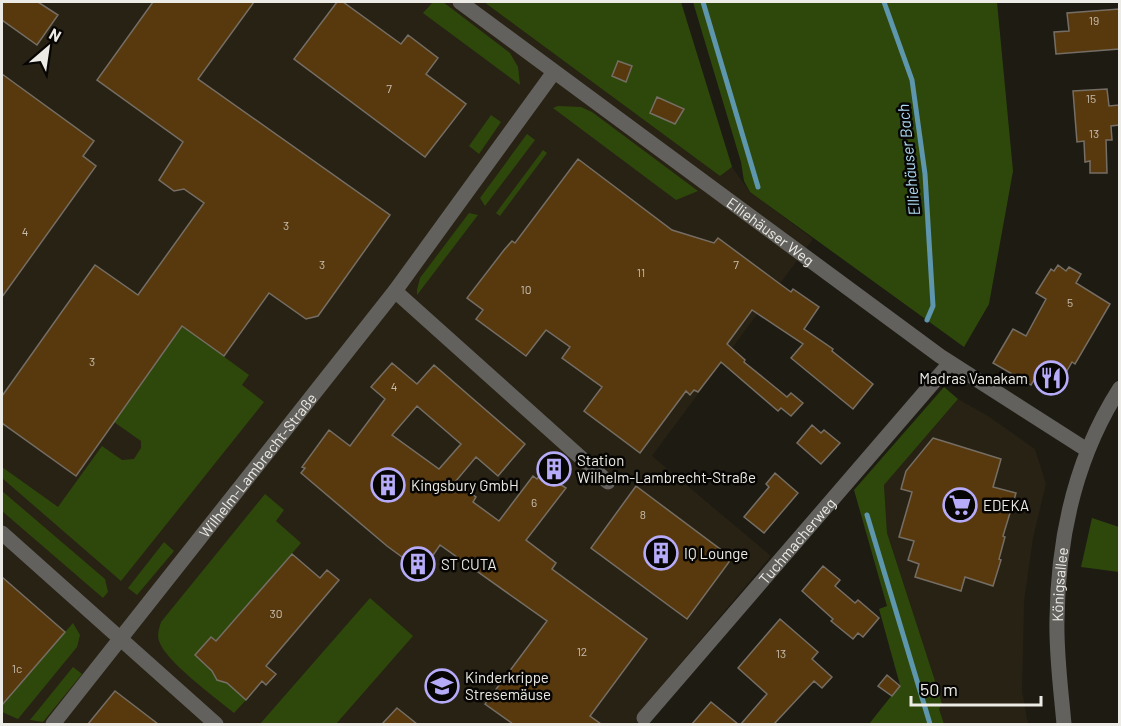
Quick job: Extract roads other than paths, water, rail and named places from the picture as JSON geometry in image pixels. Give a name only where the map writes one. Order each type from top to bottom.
[{"type":"street","name":"Elliehäuser Weg","points":[[460,2],[950,363],[1087,450]]},
{"type":"street","name":"Wilhelm-Lambrecht-Straße","points":[[53,724],[395,291],[554,72]]},
{"type":"street","points":[[395,291],[609,482]]},
{"type":"street","name":"Tuchmacherweg","points":[[644,718],[950,363]]},
{"type":"street","name":"Königsallee","points":[[1064,724],[1058,609],[1063,542],[1073,489],[1087,450],[1119,388]]},
{"type":"street","points":[[2,533],[216,724]]},
{"type":"waterway","points":[[703,2],[758,187]]},
{"type":"waterway","name":"Elliehäuser Bach","points":[[884,2],[912,80],[925,174],[933,306],[927,320]]},
{"type":"waterway","name":"Elliehäuser Bach","points":[[867,515],[930,724]]},
{"type":"place","name":"Madras Vanakam","points":[[1051,378]]},
{"type":"place","name":"Station Wilhelm-Lambrecht-Straße","points":[[554,469]]},
{"type":"place","name":"Kingsbury GmbH","points":[[388,485]]},
{"type":"place","name":"EDEKA","points":[[960,505]]},
{"type":"place","name":"IQ Lounge","points":[[661,553]]},
{"type":"place","name":"ST CUTA","points":[[418,564]]},
{"type":"place","name":"Kinderkrippe Stresemäuse","points":[[442,686]]}]
